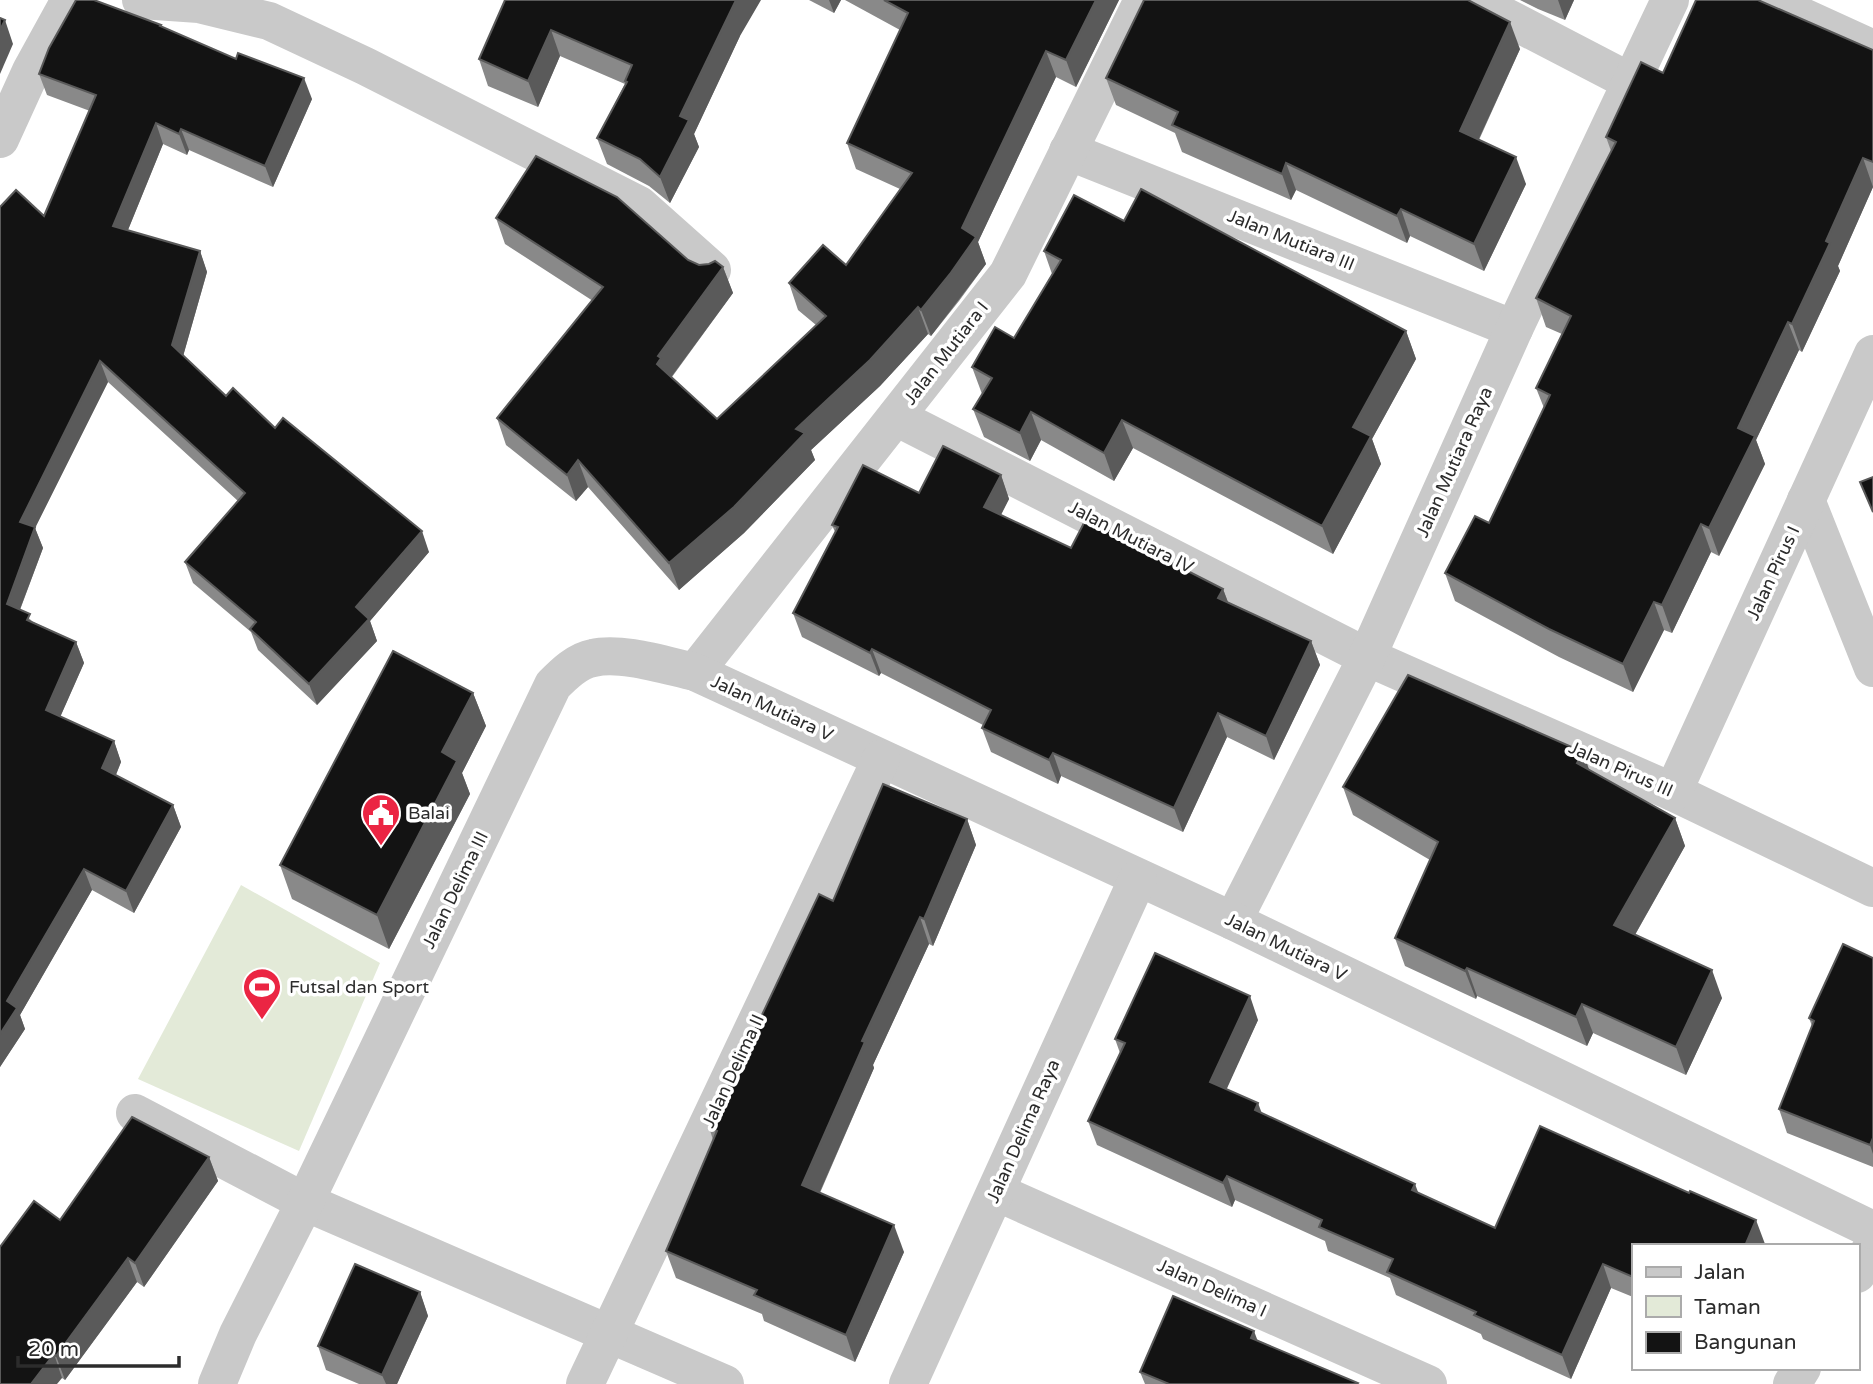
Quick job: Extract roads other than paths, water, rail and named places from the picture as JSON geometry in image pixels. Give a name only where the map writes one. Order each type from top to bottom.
[{"type":"street","points":[[0,139],[31,71],[70,0]]},
{"type":"street","points":[[141,0],[199,4],[269,22],[365,66],[639,205],[712,270]]},
{"type":"street","name":"Jalan Mutiara I","points":[[695,672],[1009,274],[1143,0]]},
{"type":"street","points":[[1474,0],[1630,82]]},
{"type":"street","name":"Jalan Mutiara Raya","points":[[1233,922],[1367,657],[1514,329],[1670,0]]},
{"type":"street","points":[[1766,0],[1873,49]]},
{"type":"street","name":"Jalan Mutiara III","points":[[1068,151],[1514,329]]},
{"type":"street","name":"Jalan Pirus I","points":[[1673,792],[1873,354]]},
{"type":"street","name":"Jalan Mutiara IV","points":[[896,417],[1367,657]]},
{"type":"street","points":[[1806,500],[1873,668]]},
{"type":"street","name":"Jalan Pirus III","points":[[1367,657],[1673,792],[1873,888]]},
{"type":"street","name":"Jalan Delima III","points":[[217,1384],[238,1334],[305,1202],[553,685],[569,669],[592,658],[620,658],[695,672]]},
{"type":"street","name":"Jalan Mutiara V","points":[[695,672],[1233,922],[1873,1230]]},
{"type":"street","name":"Jalan Delima II","points":[[585,1384],[881,759]]},
{"type":"street","name":"Jalan Delima Raya","points":[[908,1384],[1138,878]]},
{"type":"street","points":[[135,1113],[305,1202],[725,1384]]},
{"type":"street","name":"Jalan Delima I","points":[[996,1192],[1428,1384]]},
{"type":"street","points":[[1859,1270],[1873,1245]]},
{"type":"street","points":[[192,1384],[238,1334]]},
{"type":"place","name":"Balai","points":[[381,847]]},
{"type":"place","name":"Futsal dan Sport","points":[[262,1021]]}]
